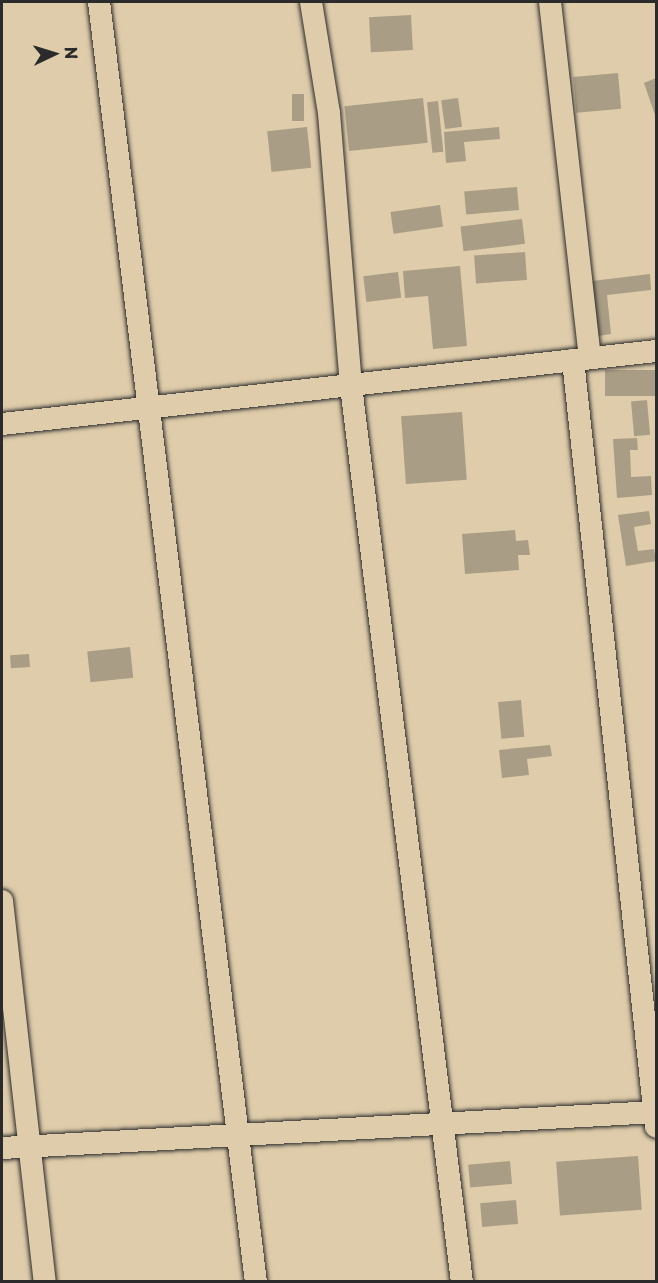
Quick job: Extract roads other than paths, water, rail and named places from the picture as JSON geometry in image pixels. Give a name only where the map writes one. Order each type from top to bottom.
[{"type":"street","points":[[99,2],[151,408],[256,1281]]},
{"type":"street","points":[[311,2],[329,113],[351,386],[462,1281]]},
{"type":"street","points":[[2,1148],[442,1124],[656,1117],[582,359],[550,2]]},
{"type":"street","points":[[2,424],[657,351]]},
{"type":"street","points":[[2,901],[45,1281]]}]
